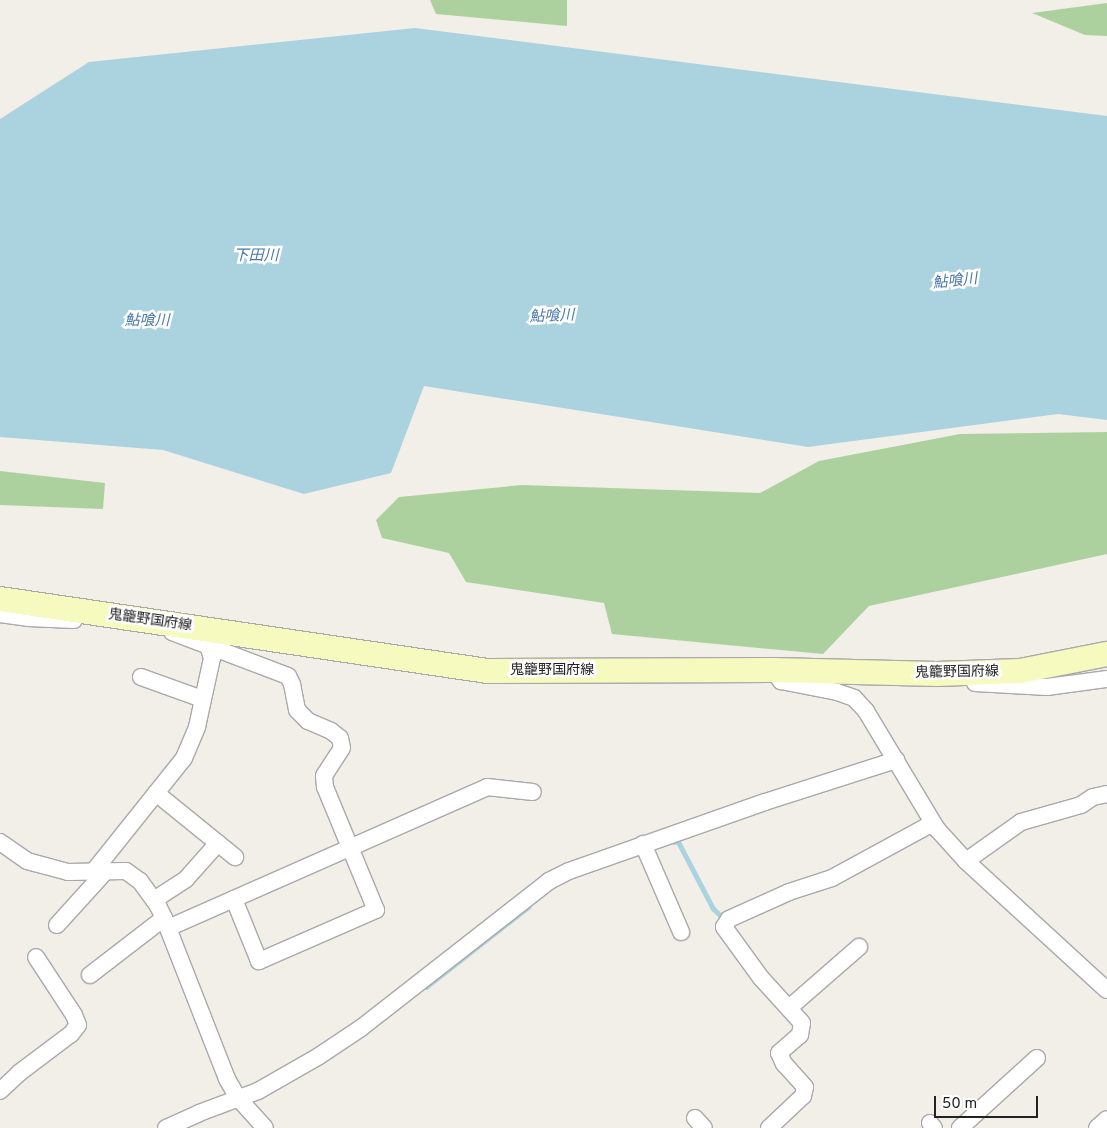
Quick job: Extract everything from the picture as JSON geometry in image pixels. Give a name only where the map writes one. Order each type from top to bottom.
[{"type":"main road","name":"鬼籠野国府線","points":[[0,599],[487,671],[773,670],[931,674],[1020,671],[1104,658]]},
{"type":"street","points":[[0,614],[28,618],[109,621],[136,619],[142,626],[175,632],[288,676],[292,684],[296,710],[308,721],[331,731],[340,738],[342,748],[324,776],[325,787],[376,910],[259,961],[234,899]]},
{"type":"street","points":[[57,925],[184,758],[197,727],[212,658],[208,646]]},
{"type":"street","points":[[773,670],[781,681],[838,692],[854,698],[866,711],[933,823],[966,861],[1107,990]]},
{"type":"street","points":[[931,674],[943,684],[980,683],[1047,687],[1107,679]]},
{"type":"street","points":[[141,677],[202,699]]},
{"type":"street","points":[[166,1128],[258,1091],[318,1056],[361,1028],[549,881],[569,871],[643,844],[896,760]]},
{"type":"street","points":[[90,975],[166,923],[234,899],[487,787],[533,792]]},
{"type":"street","points":[[156,793],[235,857]]},
{"type":"street","points":[[966,861],[1021,822],[1080,805],[1093,797],[1107,794]]},
{"type":"street","points":[[769,1128],[803,1096],[804,1087],[784,1064],[779,1053],[800,1035],[802,1023],[761,978],[730,938],[724,927],[729,919],[789,892],[832,878],[933,823]]},
{"type":"street","points":[[0,842],[27,861],[68,872],[126,871],[140,881],[154,900],[166,923],[201,1015],[238,1098],[265,1128]]},
{"type":"street","points":[[154,900],[186,879],[218,843]]},
{"type":"street","points":[[643,844],[681,932]]},
{"type":"street","points":[[789,1008],[860,947]]},
{"type":"street","points":[[0,1091],[19,1073],[71,1034],[78,1025],[74,1015],[36,957]]},
{"type":"street","points":[[960,1128],[1037,1058]]},
{"type":"street","points":[[1097,1128],[1107,1119]]},
{"type":"green space","points":[[430,0],[567,0],[567,26],[436,14]]},
{"type":"green space","points":[[1107,3],[1107,36],[1085,35],[1032,13]]},
{"type":"green space","points":[[1107,432],[1107,554],[869,606],[823,654],[612,634],[604,603],[466,582],[449,553],[382,538],[376,520],[399,497],[522,485],[760,493],[819,461],[960,434]]},
{"type":"green space","points":[[0,471],[105,483],[103,509],[0,505]]},
{"type":"water","name":"下田川","points":[[415,28],[1107,116],[1107,420],[1058,414],[808,447],[424,386],[391,473],[304,494],[163,450],[0,437],[0,119],[89,62]]},
{"type":"waterway","points":[[674,842],[678,841],[713,908],[720,915],[728,912]]},
{"type":"waterway","points":[[426,987],[528,907]]},
{"type":"water label","name":"鮎喰川","points":[[955,282]]},
{"type":"water label","name":"鮎喰川","points":[[552,317]]},
{"type":"water label","name":"鮎喰川","points":[[147,322]]}]
